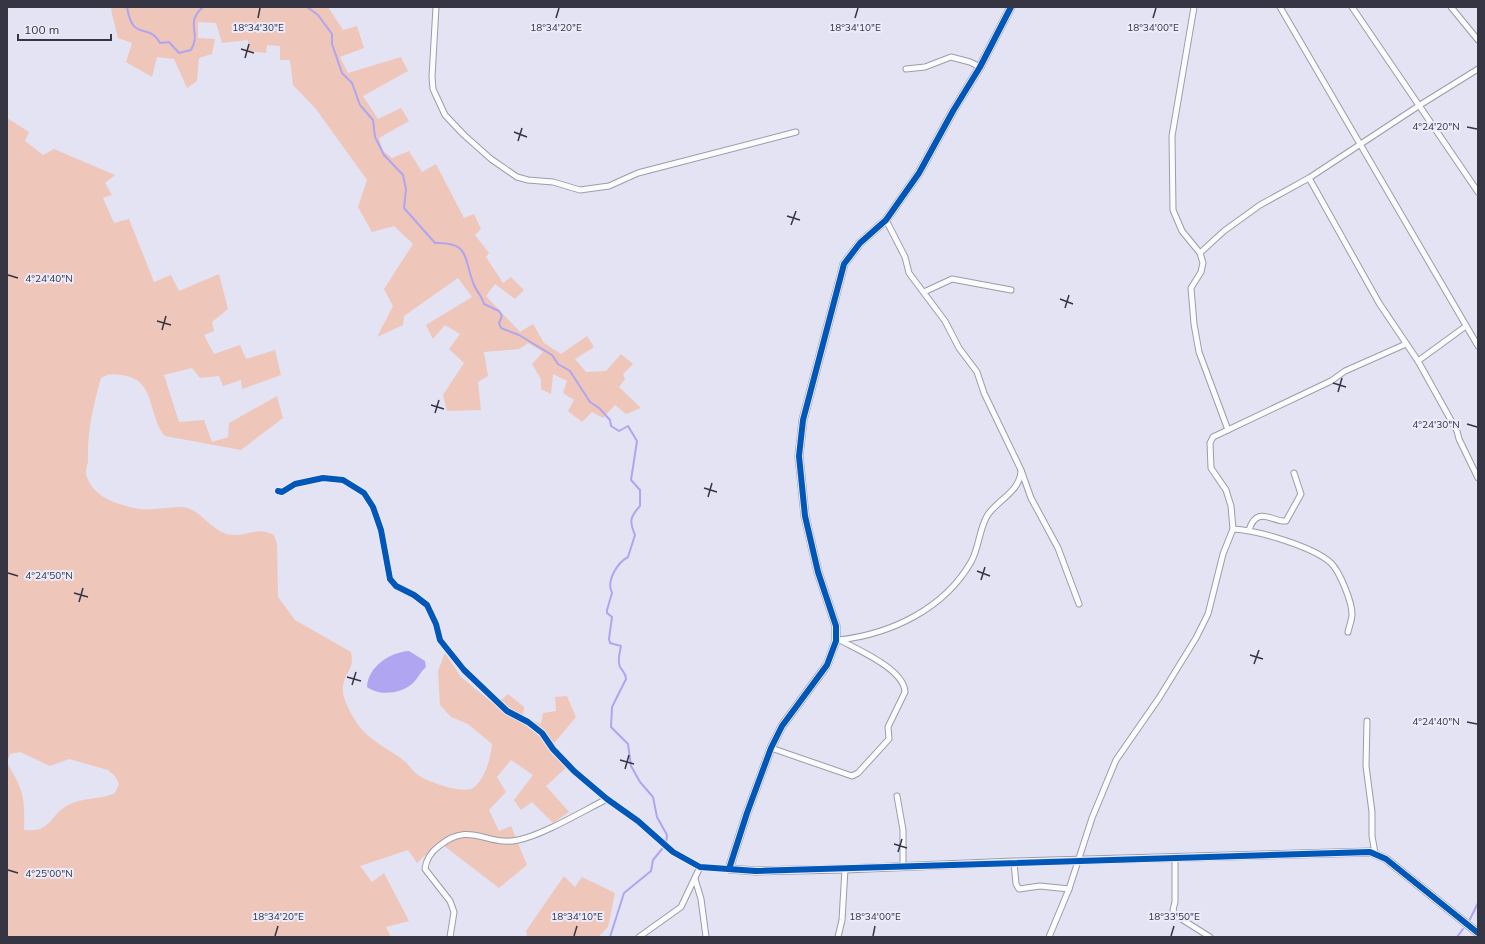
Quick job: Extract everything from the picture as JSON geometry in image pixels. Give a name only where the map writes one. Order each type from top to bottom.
[{"type":"street","points":[[436,7],[432,77],[433,89],[437,99],[445,115],[464,135],[491,159],[518,177],[528,180],[553,182],[580,190],[609,186],[638,173],[796,132]]},
{"type":"street","points":[[729,869],[747,812],[771,748],[782,726],[826,665],[838,640],[836,626],[818,572],[805,516],[799,442],[825,333],[844,264],[860,243],[886,220],[919,173],[949,117],[980,67],[1011,7]]},
{"type":"street","points":[[1194,7],[1172,136],[1173,210],[1182,231],[1200,253],[1203,263],[1201,272],[1191,288],[1194,324],[1199,352],[1228,430]]},
{"type":"street","points":[[1280,7],[1360,146],[1393,198],[1478,346]]},
{"type":"street","points":[[1352,7],[1478,192]]},
{"type":"street","points":[[1451,7],[1478,40]]},
{"type":"street","points":[[906,69],[925,67],[952,57],[970,62],[980,67]]},
{"type":"street","points":[[1200,253],[1224,231],[1260,205],[1310,178],[1420,105],[1478,69]]},
{"type":"street","points":[[1310,178],[1379,303],[1418,361],[1457,431],[1459,439],[1478,478]]},
{"type":"street","points":[[886,220],[905,257],[909,273],[945,321],[958,348],[977,372],[984,393],[1021,470],[1031,498],[1058,548],[1079,604]]},
{"type":"street","points":[[924,292],[952,279],[1011,290]]},
{"type":"street","points":[[1418,361],[1466,326]]},
{"type":"street","points":[[1049,937],[1069,889],[1077,860],[1116,760],[1159,698],[1196,638],[1208,614],[1223,554],[1233,529],[1231,506],[1226,490],[1211,468],[1210,443],[1213,437],[1331,381],[1345,372],[1406,344]]},
{"type":"street","points":[[838,640],[861,637],[900,624],[936,603],[950,590],[973,558],[988,515],[1015,488],[1021,476],[1021,470]]},
{"type":"street","points":[[1249,530],[1252,524],[1261,516],[1286,521],[1301,494],[1294,473]]},
{"type":"street","points":[[278,492],[282,492],[295,484],[323,478],[343,480],[364,493],[373,507],[381,530],[390,579],[396,586],[414,595],[427,605],[436,624],[440,640],[448,652],[464,670],[507,711],[528,722],[542,733],[553,749],[574,771],[607,799],[638,821],[673,852],[700,867],[756,871],[845,869],[1359,851],[1375,853],[1386,859],[1478,933]]},
{"type":"street","points":[[1233,529],[1249,530],[1296,545],[1331,563],[1341,578],[1350,604],[1352,614],[1348,632]]},
{"type":"street","points":[[771,748],[852,776],[858,773],[889,739],[888,726],[904,692],[904,686],[895,672],[838,640]]},
{"type":"street","points":[[1367,721],[1366,766],[1372,812],[1372,836],[1375,853]]},
{"type":"street","points":[[897,796],[903,830],[903,867]]},
{"type":"street","points":[[450,937],[454,912],[450,901],[424,869],[431,852],[445,841],[461,834],[478,834],[495,840],[519,840],[545,830],[607,799]]},
{"type":"street","points":[[1175,857],[1175,902],[1173,910],[1175,915],[1210,937]]},
{"type":"street","points":[[1014,862],[1016,884],[1019,889],[1040,886],[1069,889]]},
{"type":"street","points":[[639,937],[681,907],[700,867]]},
{"type":"street","points":[[838,937],[842,920],[845,869]]},
{"type":"street","points":[[695,879],[701,899],[706,937]]},
{"type":"shaded area","points":[[112,7],[328,7],[343,30],[357,26],[364,48],[340,57],[348,73],[401,57],[408,71],[363,96],[378,119],[401,108],[409,121],[379,138],[383,151],[392,158],[409,151],[422,172],[436,164],[464,218],[474,214],[481,229],[475,235],[489,253],[486,257],[503,283],[511,277],[524,290],[515,299],[495,284],[486,296],[520,332],[533,324],[544,343],[561,354],[587,336],[594,347],[575,359],[586,372],[606,371],[621,354],[633,364],[623,374],[625,379],[619,387],[641,408],[626,414],[615,405],[603,418],[592,412],[582,422],[568,411],[574,400],[563,393],[567,381],[553,374],[551,394],[541,389],[541,379],[532,364],[543,352],[528,343],[519,349],[484,352],[488,376],[478,382],[481,410],[447,411],[443,395],[464,363],[449,349],[460,334],[445,325],[433,339],[426,325],[472,297],[458,278],[404,316],[403,325],[377,337],[393,306],[384,289],[413,244],[394,226],[372,232],[358,207],[367,180],[316,109],[293,85],[290,60],[280,60],[280,46],[267,45],[266,53],[249,51],[248,40],[222,43],[216,23],[198,22],[198,38],[215,39],[212,54],[199,58],[197,81],[187,88],[174,59],[157,57],[152,77],[126,62],[132,43],[118,38],[111,10]]},
{"type":"shaded area","points":[[7,118],[29,132],[25,141],[43,155],[54,149],[115,175],[105,183],[112,195],[103,198],[114,223],[129,219],[154,282],[171,275],[179,291],[219,274],[228,309],[212,322],[214,331],[204,335],[214,354],[240,345],[246,359],[275,350],[281,375],[242,389],[241,380],[223,386],[219,376],[200,378],[192,368],[164,375],[179,422],[204,420],[212,442],[228,437],[229,423],[277,396],[283,418],[241,450],[165,436],[159,428],[150,399],[141,383],[132,378],[121,375],[111,374],[101,378],[91,419],[88,439],[88,462],[86,470],[86,475],[94,489],[107,499],[118,504],[134,508],[146,509],[183,507],[189,509],[218,530],[232,535],[262,531],[274,535],[277,544],[278,597],[295,620],[351,652],[352,663],[344,681],[343,694],[346,704],[353,717],[371,738],[405,762],[423,778],[437,784],[453,788],[473,788],[481,780],[489,762],[492,744],[468,724],[451,717],[440,705],[438,671],[445,653],[461,677],[495,705],[508,694],[524,707],[523,716],[541,724],[543,713],[556,711],[555,697],[567,696],[576,717],[550,748],[569,765],[546,786],[569,812],[553,823],[532,802],[521,810],[514,800],[533,775],[511,760],[497,777],[506,792],[489,810],[499,831],[511,826],[527,865],[499,888],[439,842],[417,863],[408,850],[360,866],[372,882],[384,873],[409,921],[386,927],[391,937],[7,937]],"holes":[[[20,752],[50,766],[69,759],[108,770],[115,776],[119,784],[115,793],[103,797],[74,802],[62,809],[49,823],[40,829],[24,830],[24,802],[17,781],[7,763],[10,754]]]},
{"type":"shaded area","points":[[409,651],[425,661],[426,667],[412,684],[402,690],[390,693],[377,692],[367,687],[368,679],[376,667],[388,657]]},
{"type":"shaded area","points":[[564,876],[575,887],[582,877],[615,893],[608,927],[598,937],[527,937],[526,931]]},
{"type":"waterway","points":[[127,7],[133,25],[150,33],[160,43],[169,42],[179,53],[191,50],[195,38],[195,18],[197,13],[203,7]]},
{"type":"waterway","points":[[307,7],[318,15],[332,34],[332,44],[342,73],[352,83],[360,105],[373,120],[375,137],[384,155],[403,175],[406,189],[404,208],[435,243],[447,243],[455,245],[460,249],[464,254],[474,285],[484,304],[499,311],[502,316],[499,323],[501,328],[519,335],[552,355],[558,364],[570,371],[590,402],[599,408],[610,420],[611,426],[619,431],[628,426],[637,441],[631,480],[640,490],[640,506],[632,516],[631,523],[635,535],[628,557],[620,563],[610,583],[612,593],[607,610],[607,613],[612,617],[609,639],[610,643],[621,646],[619,664],[625,674],[626,679],[612,707],[611,727],[628,744],[631,766],[640,782],[653,797],[657,817],[667,835],[666,844]]},
{"type":"waterway","points":[[610,937],[624,893],[651,871],[653,860],[662,849]]},
{"type":"waterway","points":[[1470,919],[1478,903]]},
{"type":"waterway","points":[[1457,937],[1463,929]]},
{"type":"cycle path","points":[[729,869],[747,813],[771,748],[782,726],[827,665],[836,641],[836,626],[818,572],[805,516],[799,456],[803,420],[844,264],[860,243],[886,220],[919,173],[953,111],[980,67],[1011,7]]},
{"type":"cycle path","points":[[278,491],[282,492],[295,484],[323,478],[343,480],[364,493],[373,507],[381,530],[390,579],[396,586],[414,595],[427,605],[436,624],[440,640],[464,670],[507,711],[528,722],[542,733],[553,749],[574,771],[607,799],[638,821],[673,852],[700,867],[756,871],[1370,852],[1386,859],[1478,933]]}]
